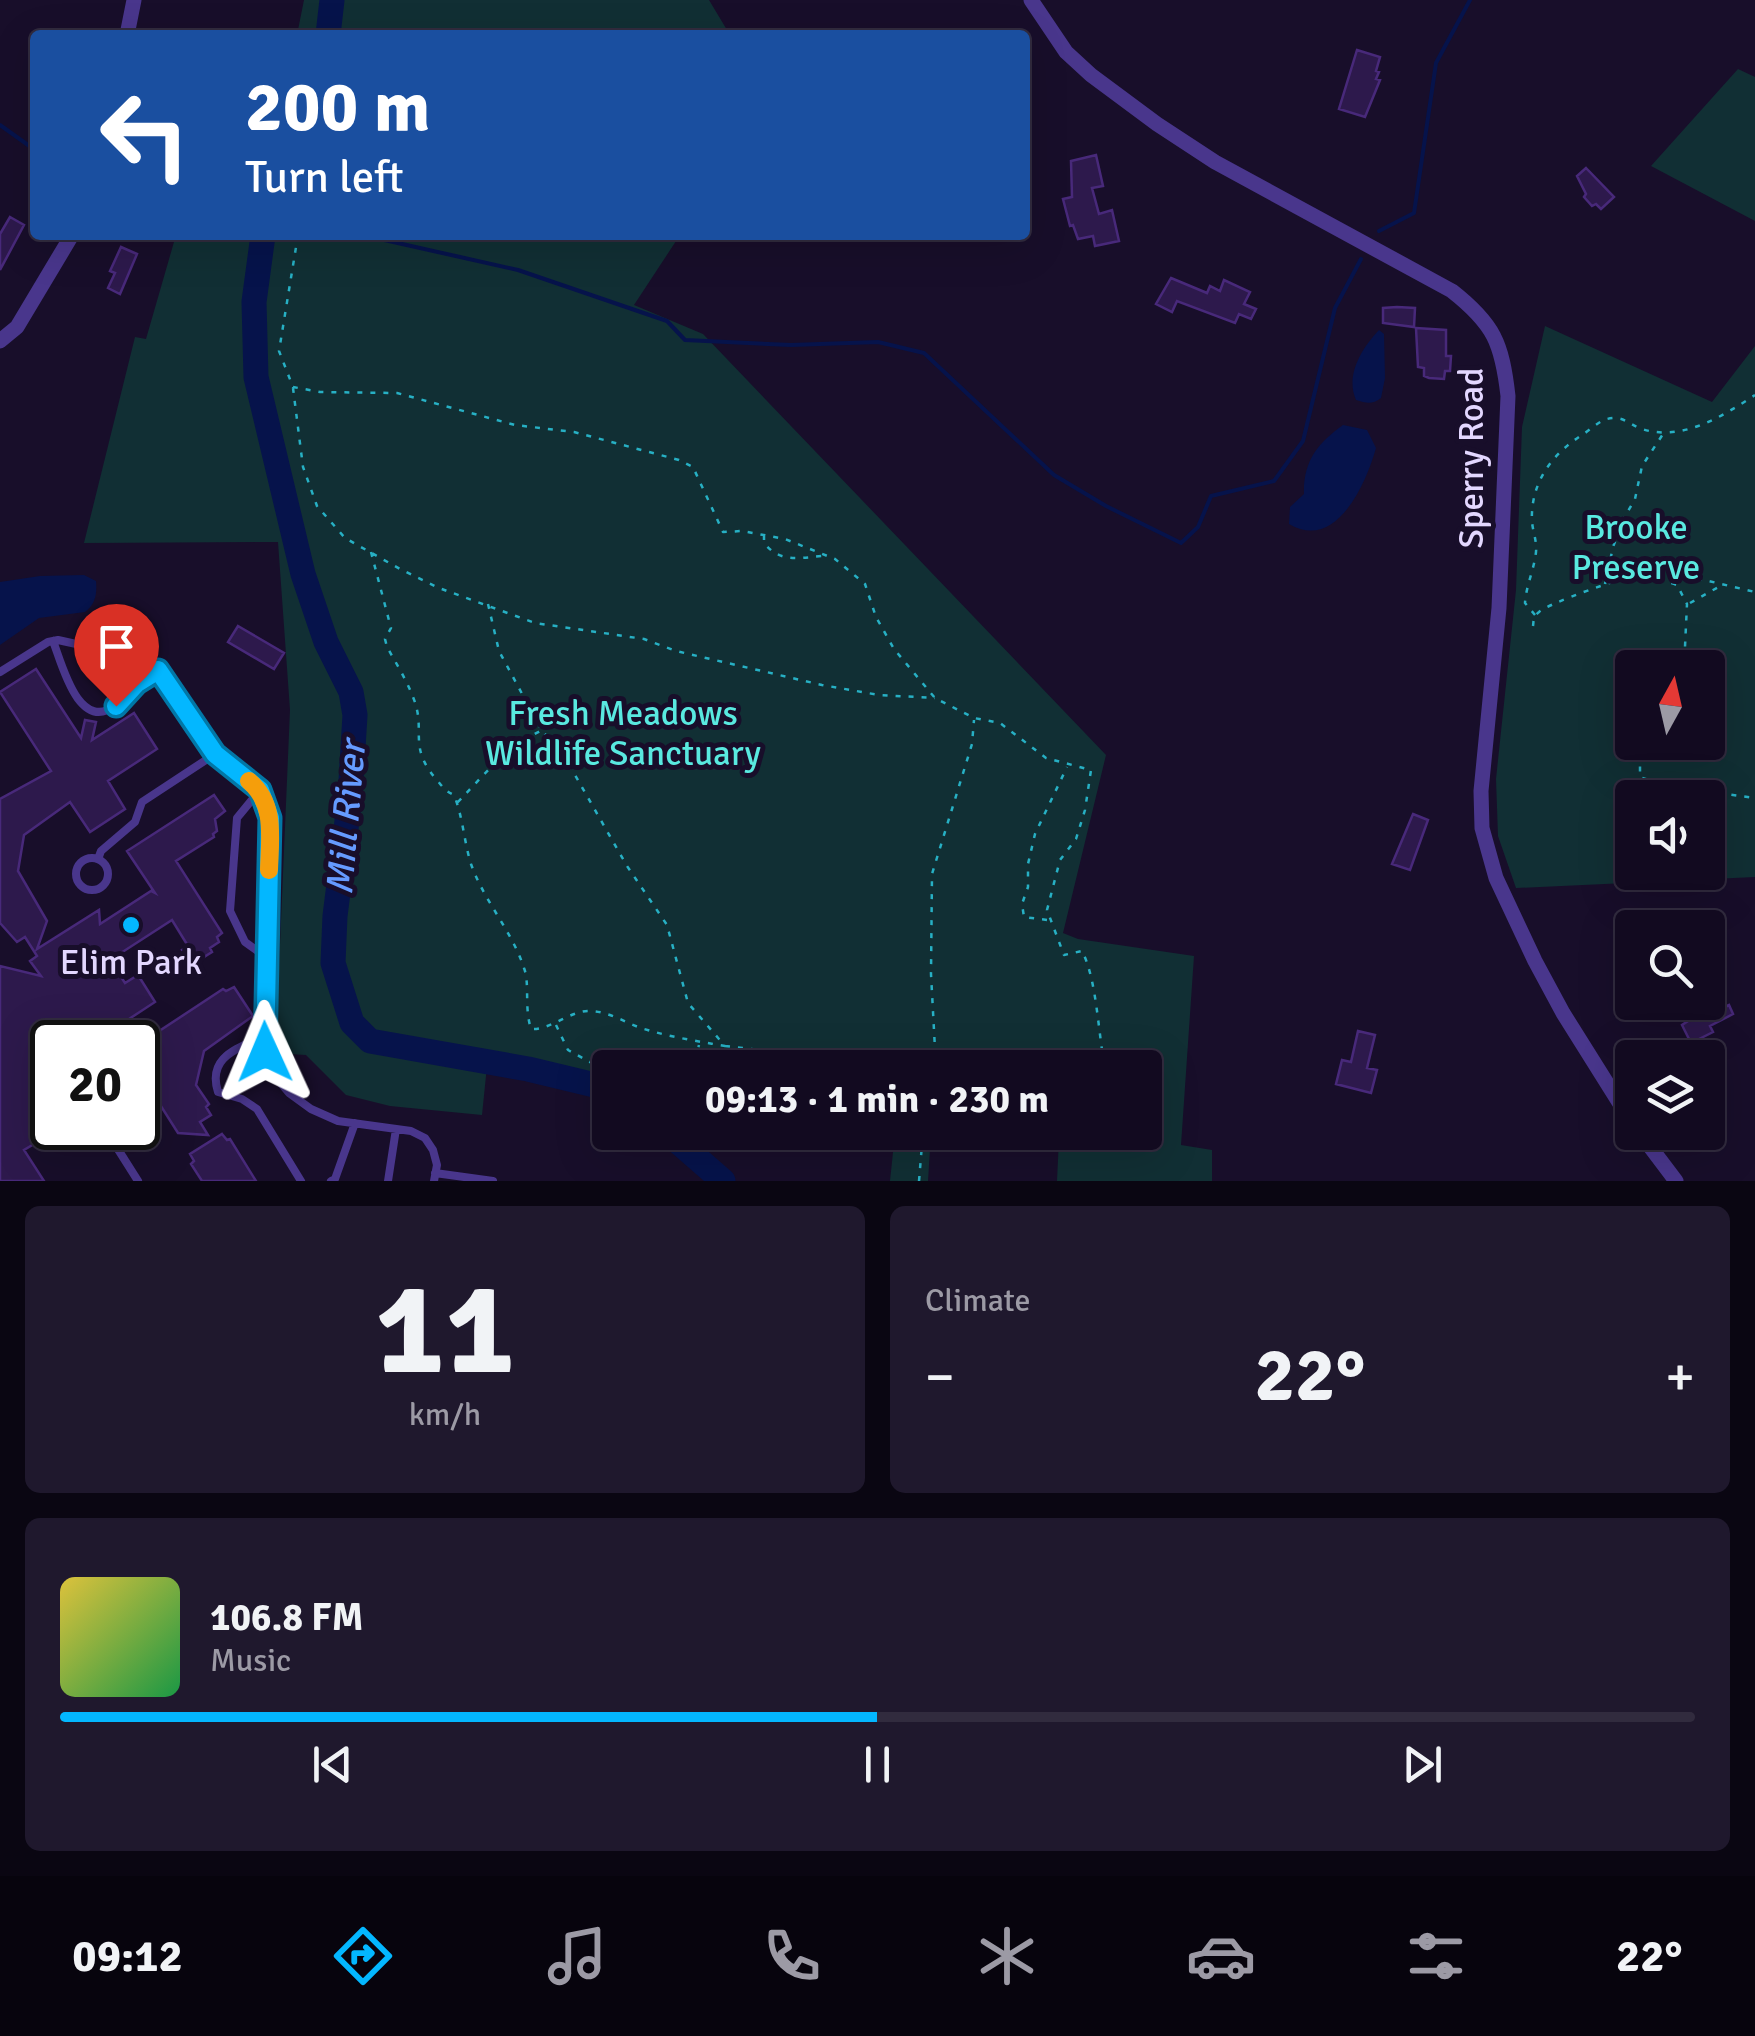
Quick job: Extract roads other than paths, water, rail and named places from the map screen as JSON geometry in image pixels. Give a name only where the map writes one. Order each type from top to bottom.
[{"type":"street","points":[[128,30],[134,0]]},
{"type":"street","name":"Sperry Road","points":[[1031,0],[1066,52],[1091,76],[1146,116],[1216,162],[1452,291],[1480,312],[1491,328],[1504,364],[1508,396],[1499,608],[1480,791],[1482,828],[1496,878],[1535,961],[1562,1013],[1615,1096]]},
{"type":"street","points":[[0,341],[17,326],[69,240]]},
{"type":"street","points":[[1653,1150],[1676,1181]]},
{"type":"lane","points":[[0,672],[53,641],[70,640],[144,657],[158,670],[215,754],[260,790],[270,818],[263,1036],[273,1074],[289,1093],[311,1109],[338,1121],[396,1129],[425,1138],[433,1150],[434,1177],[493,1181]]},
{"type":"lane","points":[[53,641],[76,697],[92,710],[116,706],[137,683],[158,670]]},
{"type":"lane","points":[[98,859],[101,851],[135,822],[142,802],[215,754]]},
{"type":"lane","points":[[260,790],[237,818],[230,911],[245,942],[266,956]]},
{"type":"lane","points":[[98,859],[107,868],[108,878],[97,890],[87,889],[78,882],[78,868],[85,860],[98,859]]},
{"type":"lane","points":[[263,1036],[219,1062],[213,1077],[218,1092],[242,1098],[257,1109],[301,1181]]},
{"type":"lane","points":[[331,1181],[355,1123]]},
{"type":"lane","points":[[388,1181],[396,1129]]},
{"type":"lane","points":[[118,1150],[136,1180]]},
{"type":"waterway","name":"Mill River","points":[[329,30],[332,0]]},
{"type":"waterway","points":[[1379,231],[1414,213],[1436,63],[1470,0]]},
{"type":"waterway","points":[[0,125],[30,146]]},
{"type":"waterway","name":"Mill River","points":[[262,240],[254,302],[256,377],[303,574],[326,642],[351,692],[355,715],[333,963],[352,1023],[370,1041],[592,1084]]},
{"type":"waterway","points":[[384,240],[518,270],[667,321],[685,340],[791,345],[878,342],[924,353],[1054,475],[1181,543],[1198,527],[1211,496],[1274,481],[1303,441],[1335,308],[1361,259]]},
{"type":"waterway","name":"Mill River","points":[[688,1150],[723,1181]]},
{"type":"place","name":"Elim Park","points":[[131,925]]},
{"type":"park label","name":"Brooke Preserve","points":[[1636,547]]},
{"type":"park label","name":"Fresh Meadows Wildlife Sanctuary","points":[[623,733]]}]
